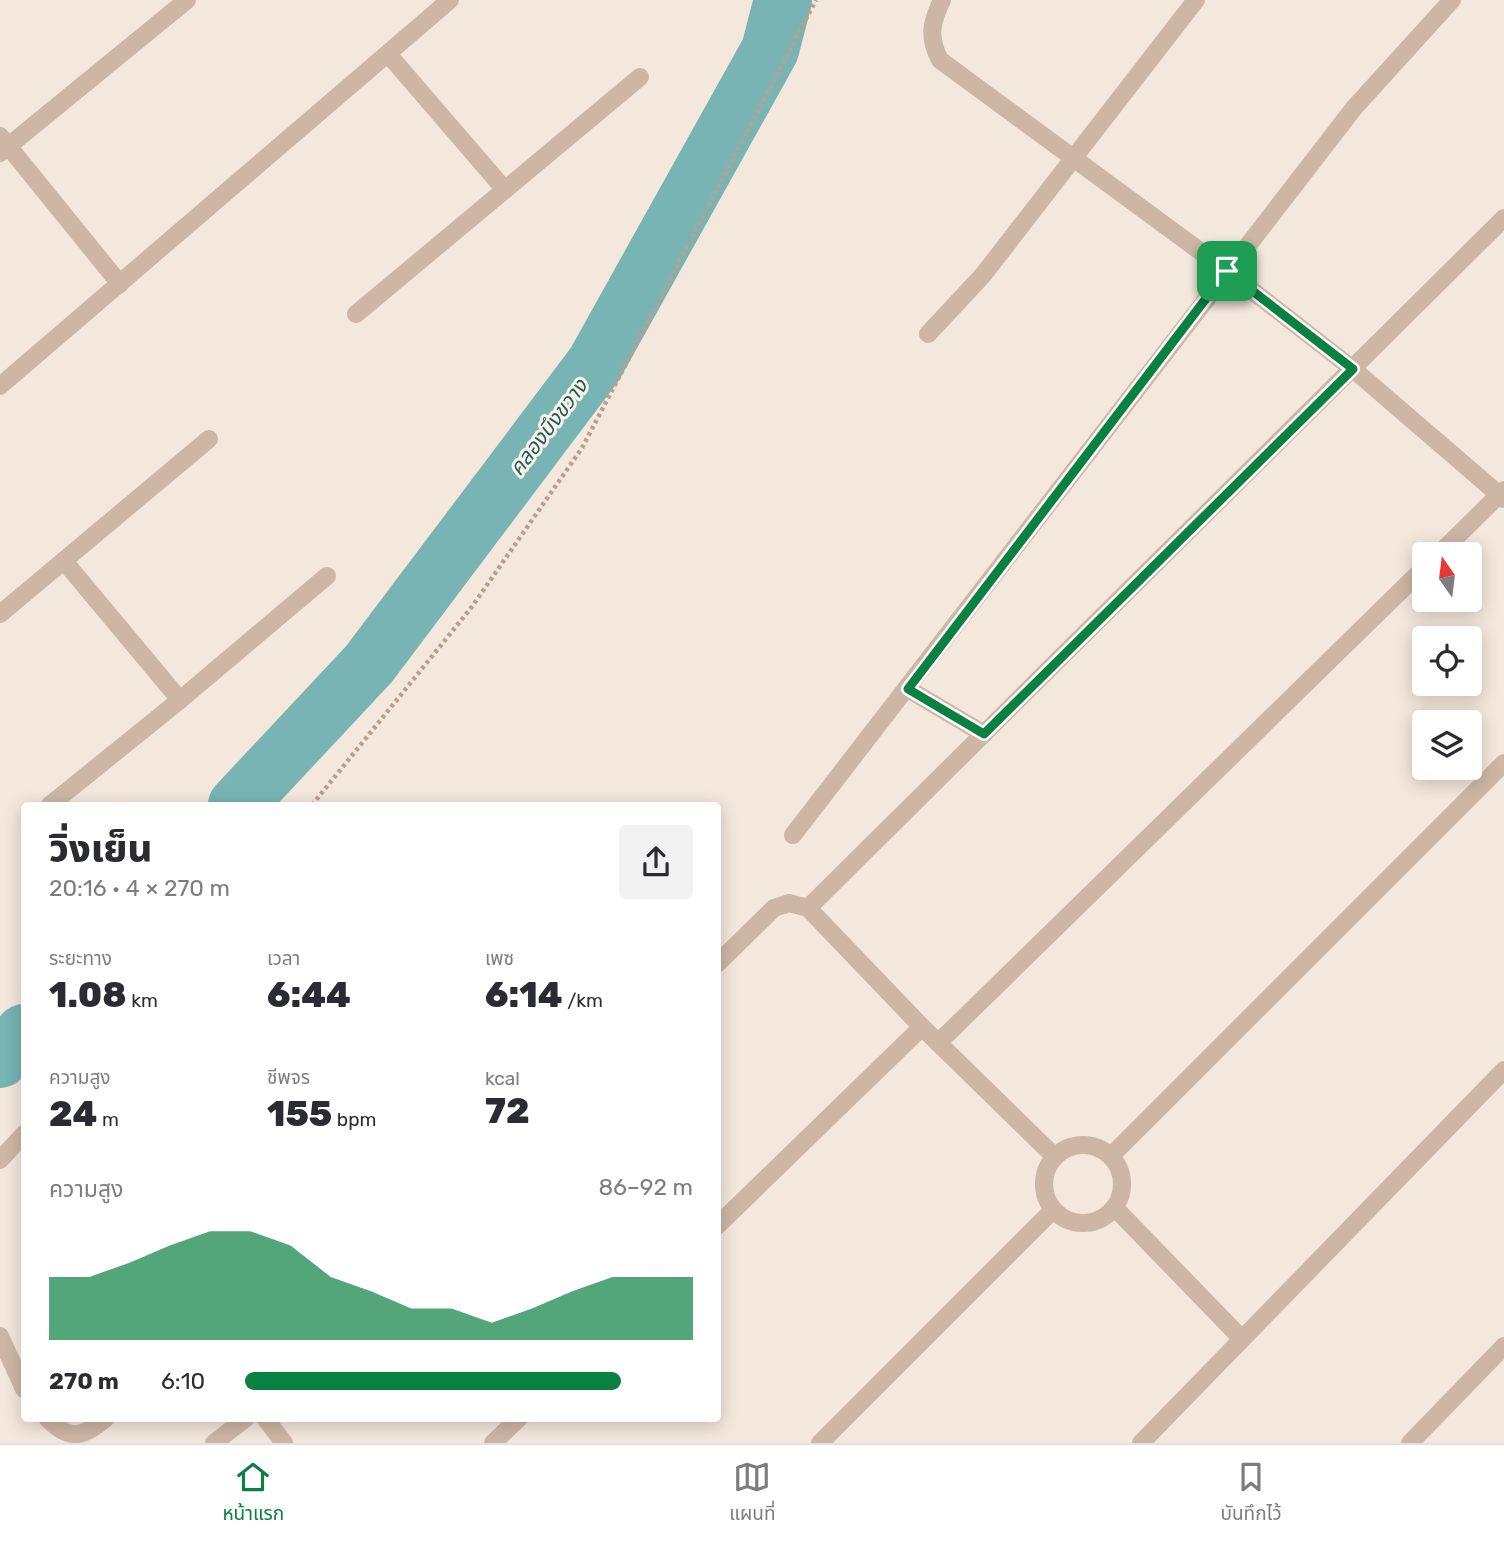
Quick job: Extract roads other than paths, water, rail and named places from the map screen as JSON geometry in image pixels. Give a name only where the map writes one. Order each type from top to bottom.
[{"type":"street","points":[[120,284],[3,145],[187,0]]},
{"type":"street","points":[[0,386],[450,0]]},
{"type":"street","points":[[942,0],[932,20],[931,35],[940,60],[1227,271],[1353,369],[1502,495],[1452,542]]},
{"type":"street","points":[[928,334],[984,275],[1196,0]]},
{"type":"street","points":[[793,835],[1354,108],[1452,0]]},
{"type":"street","points":[[388,54],[505,190]]},
{"type":"street","points":[[356,314],[640,77]]},
{"type":"street","points":[[808,908],[1504,218]]},
{"type":"street","points":[[0,614],[209,439]]},
{"type":"street","points":[[64,561],[180,700]]},
{"type":"street","points":[[54,802],[327,576]]},
{"type":"street","points":[[938,1043],[1412,580]]},
{"type":"street","points":[[908,689],[984,734]]},
{"type":"street","points":[[1111,1156],[1504,763]]},
{"type":"street","points":[[721,960],[774,908],[789,903],[808,908],[922,1027],[1055,1157]]},
{"type":"street","points":[[721,1222],[922,1027]]},
{"type":"street","points":[[1141,1443],[1504,1070]]},
{"type":"street","points":[[0,1160],[21,1136]]},
{"type":"street","points":[[1082,1144],[1098,1147],[1111,1156],[1119,1167],[1123,1181],[1122,1196],[1115,1208],[1102,1220],[1084,1224],[1067,1221],[1053,1210],[1045,1197],[1043,1184],[1046,1169],[1055,1157],[1067,1148],[1082,1144]]},
{"type":"street","points":[[1115,1208],[1242,1339]]},
{"type":"street","points":[[820,1443],[1053,1210]]},
{"type":"street","points":[[0,1336],[21,1382]]},
{"type":"street","points":[[1410,1443],[1504,1346]]},
{"type":"street","points":[[51,1422],[57,1429],[73,1436],[87,1433],[101,1422]]},
{"type":"street","points":[[214,1443],[241,1422]]},
{"type":"street","points":[[268,1422],[285,1443]]},
{"type":"street","points":[[493,1443],[515,1422]]},
{"type":"waterway","name":"คลองบึงขวาง","points":[[240,802],[369,664],[595,364],[770,50],[783,0]]},
{"type":"waterway","name":"คลองบึงขวาง","points":[[0,1059],[21,1036]]}]
